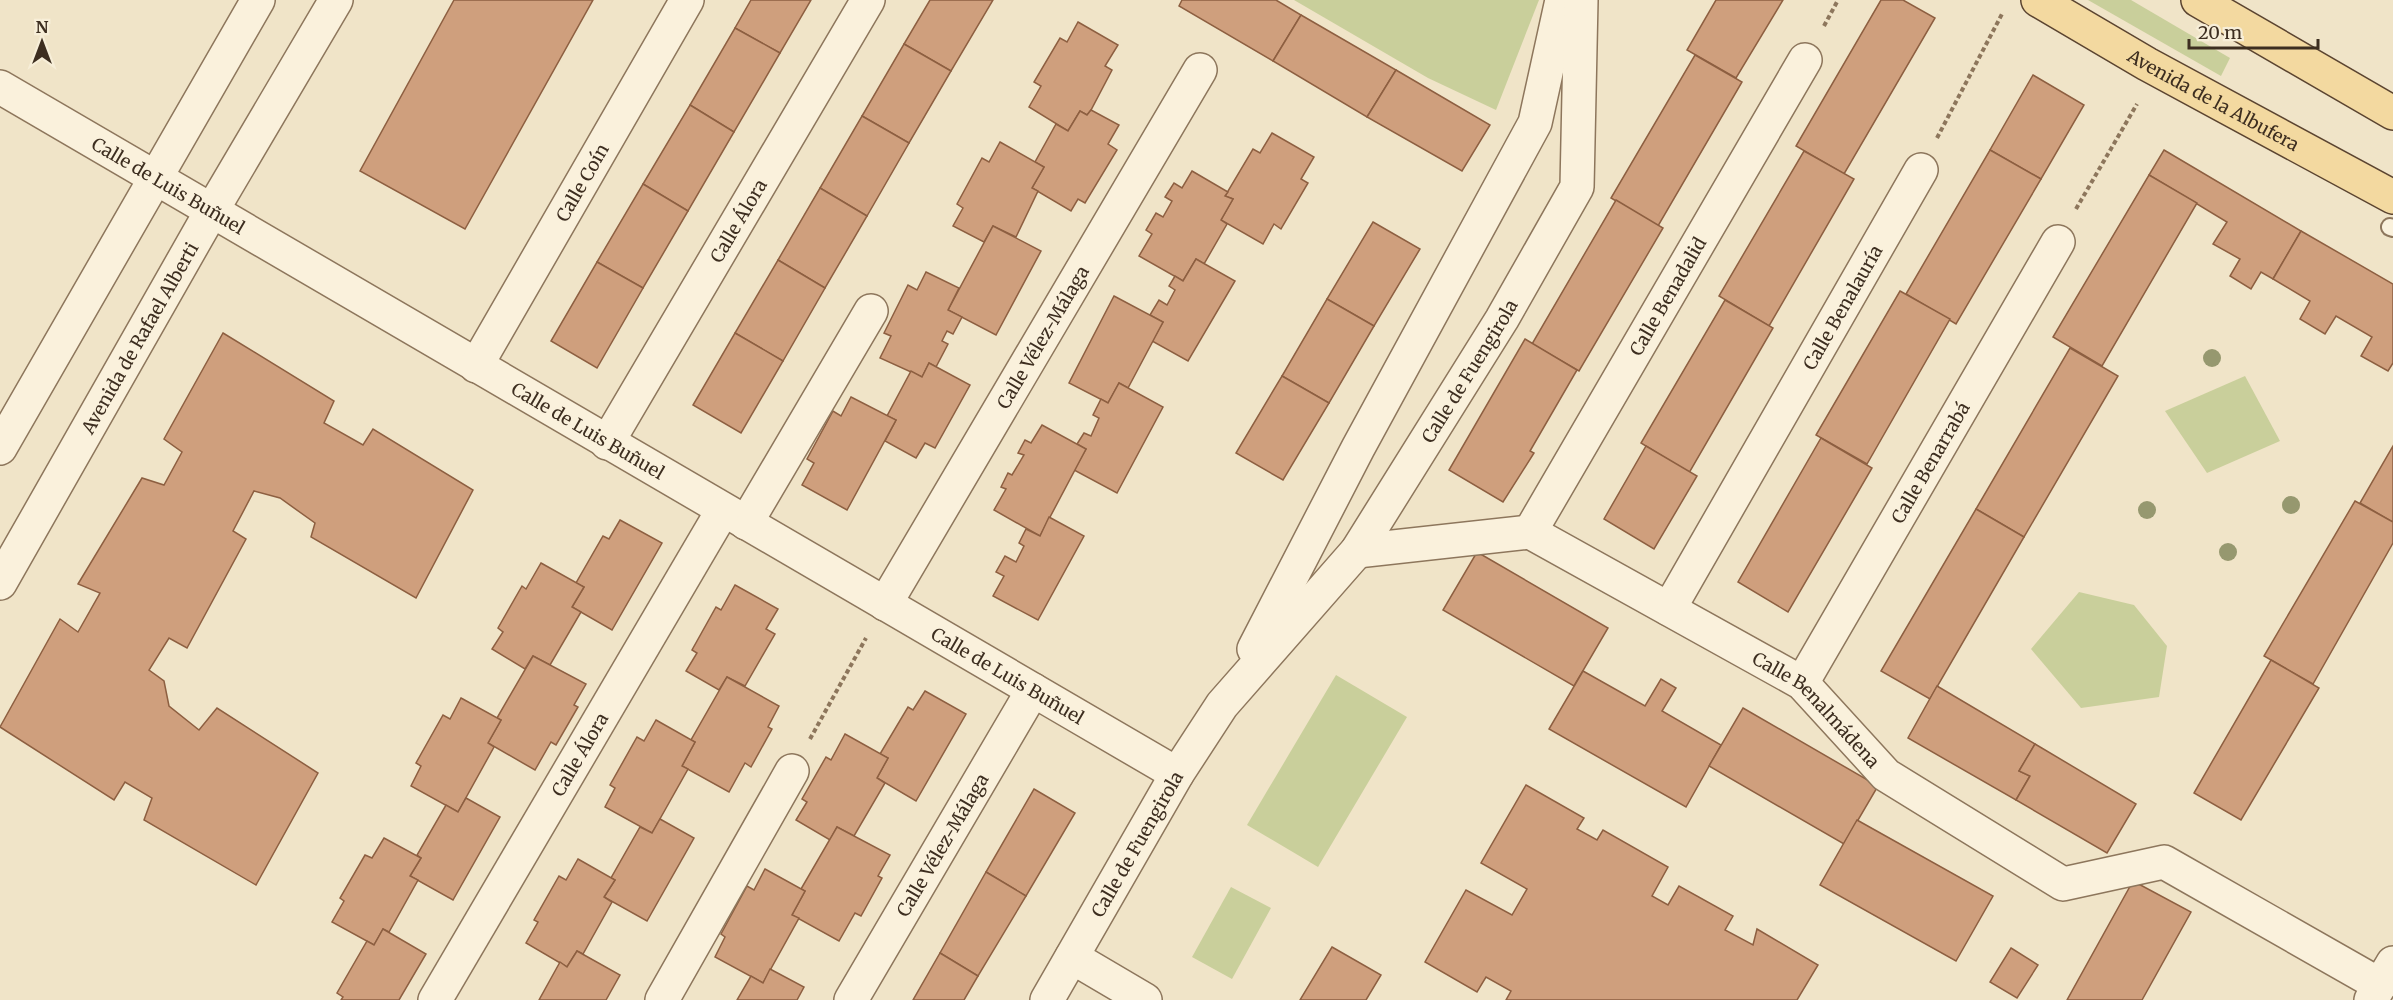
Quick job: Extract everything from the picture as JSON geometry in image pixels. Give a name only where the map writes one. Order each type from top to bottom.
[{"type":"main road","name":"Avenida de la Albufera","points":[[2038,0],[2156,69],[2392,217]]},
{"type":"main road","points":[[2198,0],[2393,113]]},
{"type":"street","points":[[0,448],[258,0]]},
{"type":"street","name":"Avenida de Rafael Alberti","points":[[0,583],[211,212],[336,0]]},
{"type":"street","name":"Calle Coín","points":[[476,366],[687,0]]},
{"type":"street","name":"Calle Álora","points":[[607,443],[868,0]]},
{"type":"street","name":"Calle de Fuengirola","points":[[1047,1000],[1177,774],[1232,691],[1358,448],[1535,123],[1562,0]]},
{"type":"street","name":"Calle de Fuengirola","points":[[1232,691],[1357,551],[1502,319],[1577,187],[1581,0]]},
{"type":"street","name":"Calle Benadalid","points":[[1530,532],[1804,60]]},
{"type":"street","name":"Calle Vélez-Málaga","points":[[885,604],[1200,70]]},
{"type":"street","name":"Calle de Luis Buñuel","points":[[0,87],[1177,774]]},
{"type":"street","name":"Calle Benalauría","points":[[1669,609],[1921,170]]},
{"type":"street","name":"Calle Benarrabá","points":[[1802,683],[2058,242]]},
{"type":"street","name":"Calle Álora","points":[[435,1000],[734,516],[871,311]]},
{"type":"street","points":[[1357,551],[1530,532]]},
{"type":"street","name":"Calle Benalmádena","points":[[1530,532],[1802,683],[1886,775],[2064,884],[2164,862],[2381,983]]},
{"type":"street","name":"Calle Vélez-Málaga","points":[[851,1000],[1033,690]]},
{"type":"street","points":[[662,1000],[792,771]]},
{"type":"street","points":[[1072,957],[1145,1000]]},
{"type":"path","points":[[1921,170],[2005,8]]},
{"type":"path","points":[[2058,242],[2156,69]]},
{"type":"path","points":[[792,771],[885,604]]},
{"type":"green space","points":[[1294,0],[1539,0],[1496,110],[1428,78]]},
{"type":"green space","points":[[2088,0],[2131,0],[2230,58],[2221,76]]},
{"type":"green space","points":[[2245,376],[2280,441],[2207,473],[2165,411]]},
{"type":"green space","points":[[2079,592],[2134,605],[2167,646],[2159,697],[2081,708],[2031,649]]},
{"type":"green space","points":[[1336,675],[1407,717],[1318,867],[1247,825]]},
{"type":"green space","points":[[1231,887],[1271,908],[1232,979],[1192,957]]},
{"type":"building","points":[[454,0],[593,0],[465,229],[360,171]]},
{"type":"building","points":[[751,0],[811,0],[780,53],[735,28]]},
{"type":"building","points":[[930,0],[993,0],[951,71],[904,44]]},
{"type":"building","points":[[1182,0],[1276,0],[1301,15],[1273,61],[1179,6]]},
{"type":"building","points":[[1716,0],[1783,0],[1736,78],[1687,50]]},
{"type":"building","points":[[1881,0],[1903,0],[1935,18],[1844,174],[1796,146]]},
{"type":"building","points":[[1301,15],[1396,70],[1367,117],[1273,61]]},
{"type":"building","points":[[1078,22],[1118,45],[1105,66],[1112,70],[1091,110],[1087,115],[1080,111],[1068,131],[1029,107],[1041,86],[1034,82],[1060,38],[1067,42]]},
{"type":"building","points":[[735,28],[780,53],[734,132],[690,105]]},
{"type":"building","points":[[904,44],[951,71],[909,143],[862,116]]},
{"type":"building","points":[[1695,55],[1742,82],[1658,226],[1611,198]]},
{"type":"building","points":[[1396,70],[1490,125],[1462,171],[1367,117]]},
{"type":"building","points":[[2033,75],[2084,105],[2041,179],[1990,150]]},
{"type":"building","points":[[690,105],[734,132],[688,211],[643,184]]},
{"type":"building","points":[[1091,110],[1119,125],[1108,144],[1117,150],[1085,203],[1078,199],[1071,211],[1032,188],[1044,167],[1035,162],[1056,124],[1068,131],[1080,111],[1087,115]]},
{"type":"building","points":[[862,116],[909,143],[867,216],[820,188]]},
{"type":"building","points":[[1272,133],[1314,157],[1301,179],[1308,183],[1281,229],[1274,224],[1263,244],[1221,220],[1233,199],[1225,196],[1253,149],[1260,153]]},
{"type":"building","points":[[1000,142],[1044,167],[1032,188],[1038,191],[1016,237],[993,226],[984,242],[953,226],[963,208],[957,204],[982,158],[989,162]]},
{"type":"building","points":[[1990,150],[2041,179],[1956,324],[1906,294]]},
{"type":"building","points":[[2164,150],[2301,231],[2273,279],[2261,272],[2251,289],[2230,276],[2240,259],[2213,244],[2227,222],[2149,175]]},
{"type":"building","points":[[1804,151],[1854,179],[1769,326],[1719,296]]},
{"type":"building","points":[[1192,171],[1228,192],[1225,196],[1233,199],[1221,220],[1227,224],[1204,264],[1196,259],[1183,281],[1139,256],[1152,234],[1146,230],[1156,213],[1163,217],[1172,201],[1165,197],[1174,183],[1182,188]]},
{"type":"building","points":[[2149,175],[2197,203],[2102,366],[2053,337]]},
{"type":"building","points":[[643,184],[688,211],[643,288],[597,262]]},
{"type":"building","points":[[820,188],[867,216],[825,288],[778,260]]},
{"type":"building","points":[[1616,200],[1663,228],[1579,371],[1532,344]]},
{"type":"building","points":[[1373,222],[1420,249],[1374,326],[1327,299]]},
{"type":"building","points":[[993,226],[1041,251],[996,335],[948,310]]},
{"type":"building","points":[[2301,231],[2393,284],[2393,363],[2388,371],[2361,356],[2372,337],[2336,316],[2325,334],[2300,319],[2310,301],[2273,279]]},
{"type":"building","points":[[1196,259],[1235,281],[1188,361],[1152,341],[1163,322],[1150,315],[1159,300],[1167,305],[1175,290],[1169,286],[1175,276],[1183,281]]},
{"type":"building","points":[[778,260],[825,288],[783,361],[735,333]]},
{"type":"building","points":[[597,262],[643,288],[597,368],[551,341]]},
{"type":"building","points":[[926,272],[959,288],[948,310],[962,317],[953,334],[947,331],[942,341],[948,344],[936,367],[929,363],[922,377],[880,358],[891,336],[884,333],[908,285],[917,290]]},
{"type":"building","points":[[1900,291],[1950,319],[1867,464],[1816,435]]},
{"type":"building","points":[[1114,296],[1163,322],[1128,388],[1119,383],[1108,403],[1069,383]]},
{"type":"building","points":[[1327,299],[1374,326],[1329,403],[1282,376]]},
{"type":"building","points":[[1725,300],[1773,328],[1689,473],[1641,443]]},
{"type":"building","points":[[223,333],[334,401],[324,423],[363,445],[373,429],[473,490],[416,598],[311,537],[315,523],[280,498],[254,491],[233,531],[246,539],[187,648],[169,638],[149,670],[164,681],[169,706],[199,730],[217,708],[318,773],[256,885],[144,820],[152,798],[125,782],[114,800],[0,727],[60,619],[78,632],[100,593],[78,584],[142,478],[164,485],[182,452],[164,439]]},
{"type":"building","points":[[735,333],[783,361],[741,433],[693,405]]},
{"type":"building","points":[[1525,339],[1577,370],[1530,451],[1534,453],[1503,502],[1449,470]]},
{"type":"building","points":[[2070,348],[2118,376],[2024,537],[1976,509]]},
{"type":"building","points":[[929,363],[970,385],[935,448],[925,443],[916,458],[885,441],[896,420],[887,416],[911,371],[922,377]]},
{"type":"building","points":[[1282,376],[1329,403],[1283,480],[1236,453]]},
{"type":"building","points":[[1119,383],[1163,407],[1117,493],[1074,470],[1086,449],[1077,444],[1084,433],[1091,436],[1099,418],[1093,415],[1101,399],[1108,403]]},
{"type":"building","points":[[851,397],[896,420],[847,510],[802,485],[814,463],[807,459],[833,411],[841,416]]},
{"type":"building","points":[[1042,425],[1086,449],[1040,536],[994,510],[1006,489],[1001,487],[1008,473],[1012,475],[1024,455],[1018,453],[1025,440],[1031,443]]},
{"type":"building","points":[[1821,438],[1872,468],[1788,612],[1738,582]]},
{"type":"building","points":[[1646,446],[1697,476],[1654,549],[1604,519]]},
{"type":"building","points":[[2393,446],[2393,522],[2360,503]]},
{"type":"building","points":[[2355,501],[2393,522],[2393,543],[2313,684],[2264,656]]},
{"type":"building","points":[[1976,509],[2024,537],[1930,699],[1881,671]]},
{"type":"building","points":[[1049,517],[1084,536],[1038,620],[993,596],[1004,576],[996,572],[1005,556],[1016,562],[1024,546],[1019,543],[1026,529],[1040,536]]},
{"type":"building","points":[[620,520],[662,543],[612,630],[572,607],[584,587],[576,583],[603,536],[609,539]]},
{"type":"building","points":[[1477,552],[1608,628],[1574,686],[1443,610]]},
{"type":"building","points":[[541,563],[584,587],[572,607],[581,612],[550,665],[533,656],[525,669],[492,649],[503,632],[498,628],[522,586],[526,589]]},
{"type":"building","points":[[735,585],[778,609],[766,629],[775,634],[745,686],[727,677],[719,690],[686,671],[697,653],[692,650],[716,607],[721,610]]},
{"type":"building","points":[[533,656],[586,684],[574,705],[578,707],[556,745],[551,742],[535,770],[488,743],[501,720],[497,718]]},
{"type":"building","points":[[2271,660],[2319,688],[2241,820],[2194,793]]},
{"type":"building","points":[[1583,671],[1645,706],[1661,679],[1676,688],[1662,711],[1721,745],[1686,807],[1549,729]]},
{"type":"building","points":[[727,677],[779,706],[768,727],[772,729],[751,767],[745,763],[729,792],[682,766],[695,742],[691,740]]},
{"type":"building","points":[[1937,686],[2035,744],[2019,771],[2030,776],[2016,800],[1908,738]]},
{"type":"building","points":[[925,691],[966,714],[916,801],[877,778],[888,758],[880,754],[908,707],[913,710]]},
{"type":"building","points":[[461,698],[501,720],[488,743],[494,747],[458,812],[411,786],[421,766],[416,763],[443,715],[450,719]]},
{"type":"building","points":[[1743,708],[1878,786],[1844,844],[1709,766]]},
{"type":"building","points":[[656,720],[695,742],[682,766],[688,769],[652,833],[605,807],[615,788],[610,785],[637,737],[644,741]]},
{"type":"building","points":[[845,734],[888,758],[877,778],[885,783],[854,836],[837,827],[830,840],[796,820],[807,802],[802,799],[826,757],[831,760]]},
{"type":"building","points":[[2035,744],[2136,804],[2107,853],[2016,800],[2030,776],[2019,771]]},
{"type":"building","points":[[1526,785],[1584,818],[1577,829],[1597,840],[1603,830],[1668,867],[1652,896],[1668,905],[1679,886],[1733,916],[1725,930],[1753,945],[1757,929],[1818,965],[1797,1000],[1506,1000],[1511,991],[1486,977],[1477,992],[1425,962],[1466,890],[1512,915],[1527,889],[1481,863]]},
{"type":"building","points":[[1034,789],[1075,813],[1026,896],[986,872]]},
{"type":"building","points":[[466,798],[500,817],[453,900],[410,876],[421,858],[417,855],[446,805],[458,812]]},
{"type":"building","points":[[660,819],[694,838],[647,921],[604,897],[615,880],[611,878],[640,827],[652,833]]},
{"type":"building","points":[[1857,820],[1993,896],[1956,961],[1820,885]]},
{"type":"building","points":[[837,827],[890,855],[878,876],[882,878],[861,916],[855,913],[839,941],[792,915],[805,891],[801,889]]},
{"type":"building","points":[[384,838],[421,858],[410,876],[418,880],[389,932],[383,929],[374,945],[332,922],[344,901],[340,898],[365,855],[372,858]]},
{"type":"building","points":[[578,859],[615,880],[604,897],[612,902],[583,954],[577,951],[567,967],[526,943],[538,922],[534,920],[559,876],[566,880]]},
{"type":"building","points":[[765,869],[805,891],[792,915],[799,918],[763,983],[715,957],[725,937],[721,934],[747,886],[754,890]]},
{"type":"building","points":[[986,872],[1026,896],[978,976],[940,953]]},
{"type":"building","points":[[2133,881],[2191,912],[2142,1000],[2067,1000]]},
{"type":"building","points":[[383,929],[426,954],[399,1000],[341,1000],[343,997],[337,993],[367,941],[374,945]]},
{"type":"building","points":[[1332,947],[1381,975],[1366,1000],[1300,1000]]},
{"type":"building","points":[[2011,948],[2038,965],[2017,998],[1990,982]]},
{"type":"building","points":[[577,951],[620,975],[606,1000],[539,1000],[560,962],[567,967]]},
{"type":"building","points":[[940,953],[978,976],[964,1000],[913,1000]]},
{"type":"building","points":[[770,969],[804,987],[797,1000],[737,1000],[751,976],[763,983]]}]
